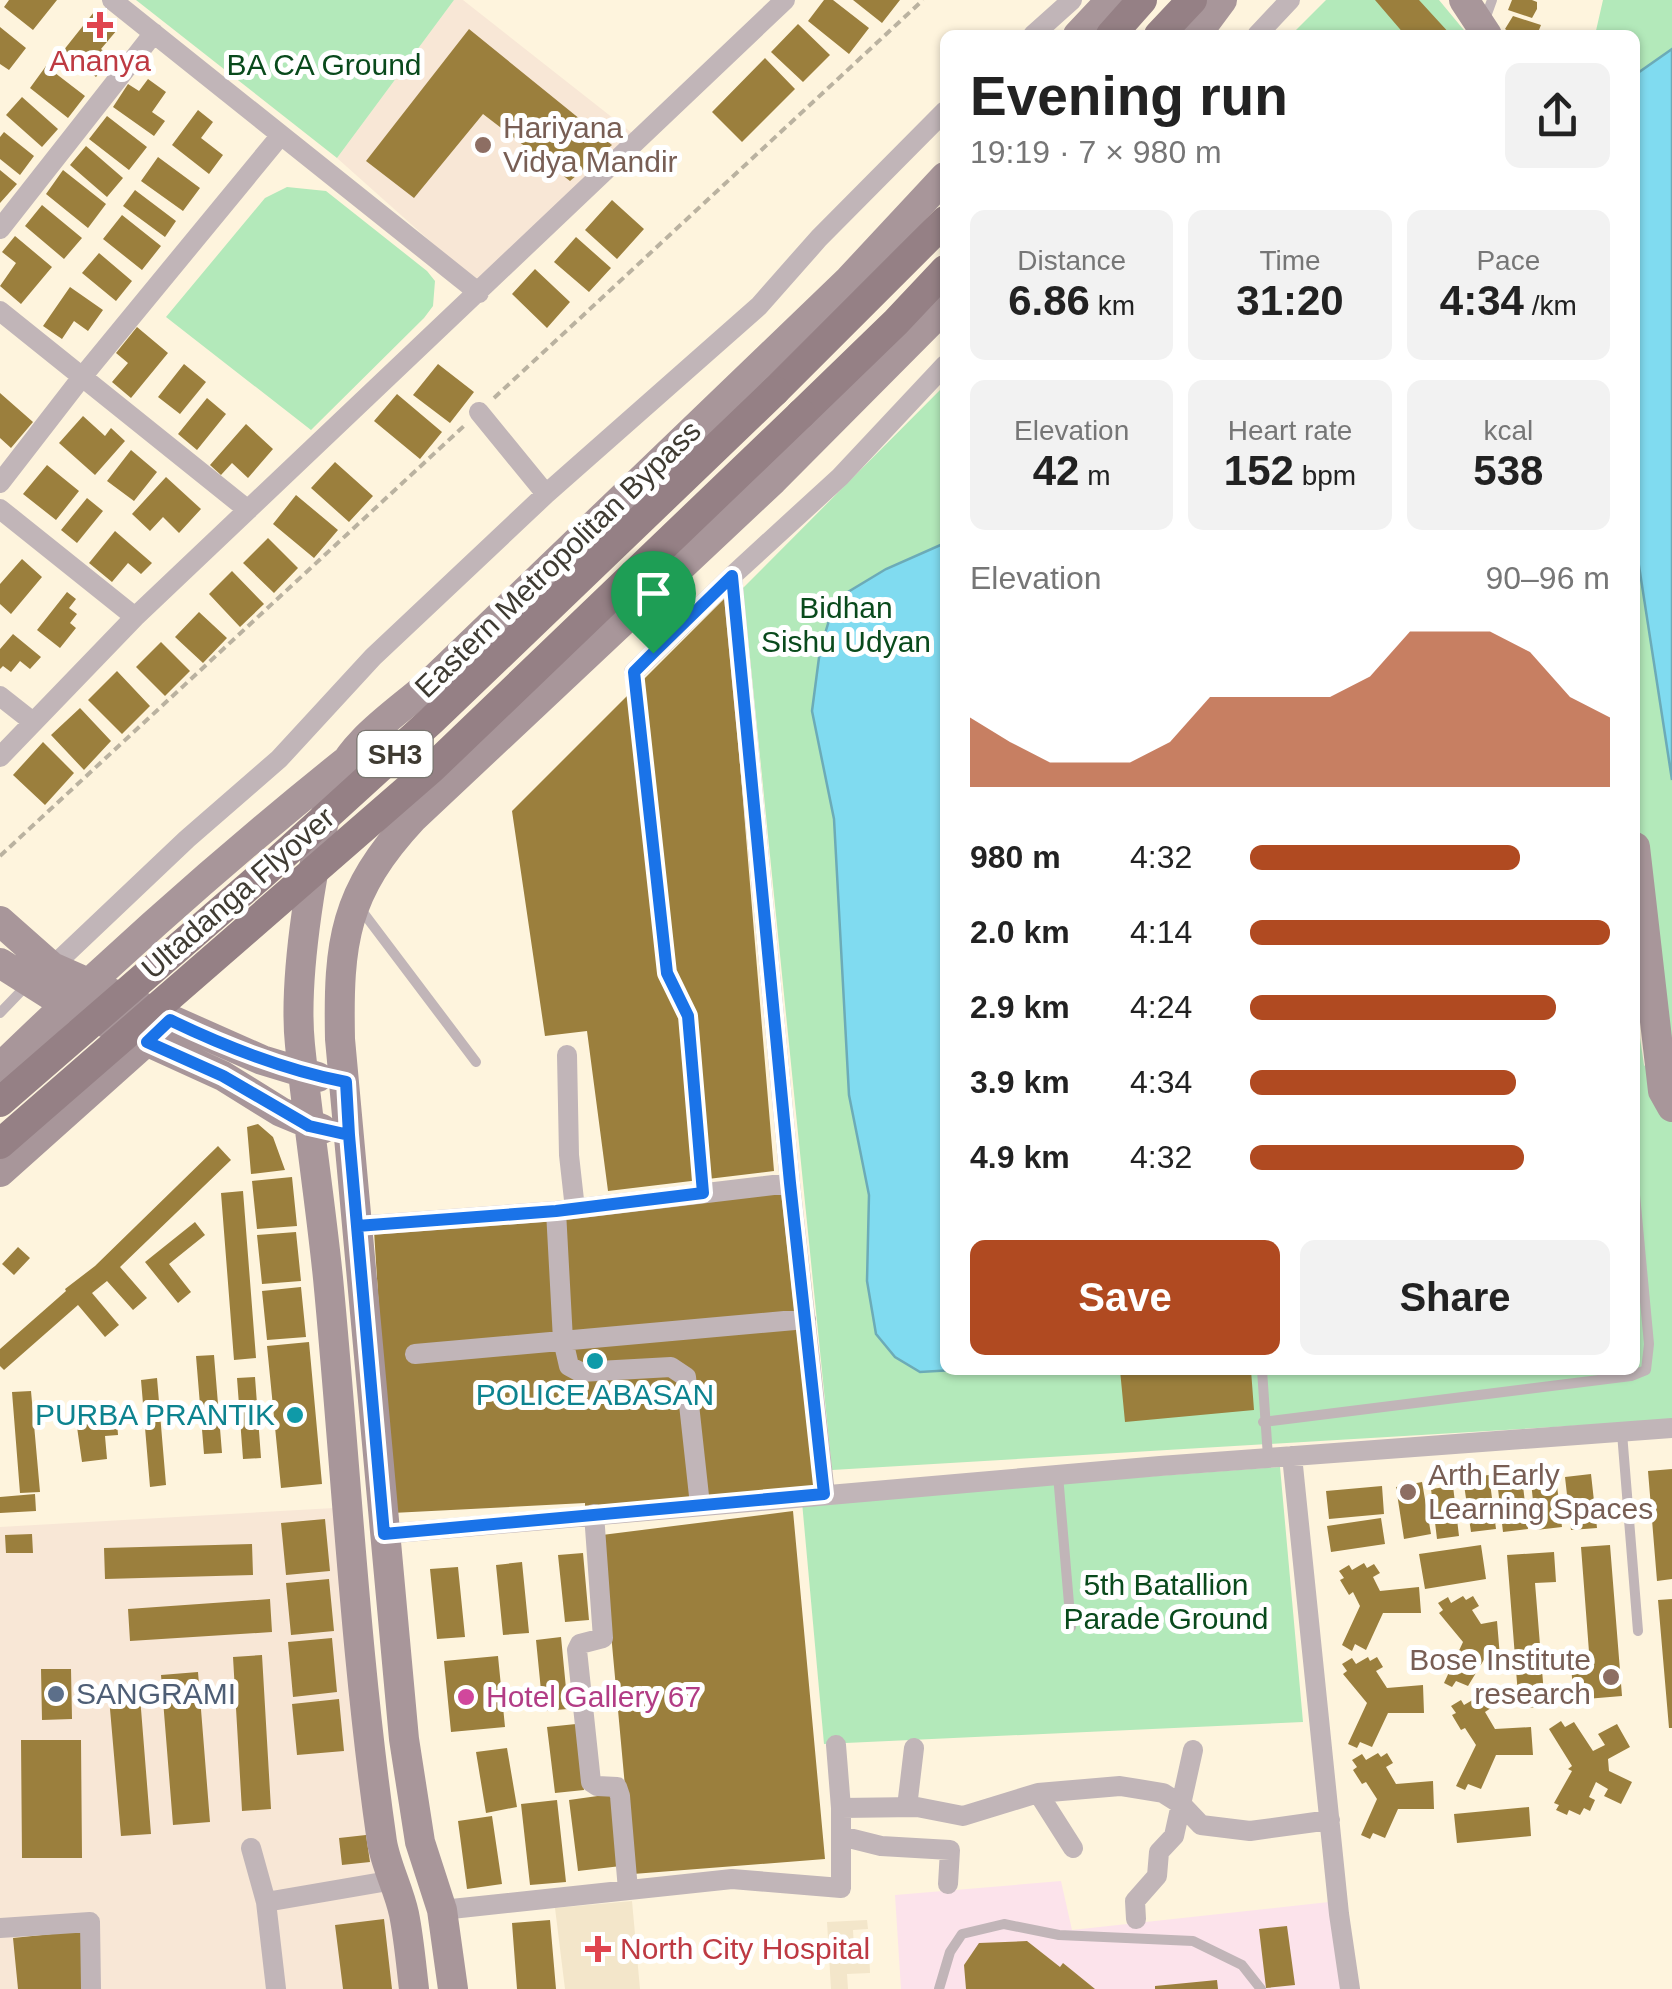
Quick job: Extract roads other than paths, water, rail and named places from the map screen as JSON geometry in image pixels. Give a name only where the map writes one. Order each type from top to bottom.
[{"type":"main road","points":[[1083,30],[1111,0]]},
{"type":"main road","points":[[1115,30],[1142,0]]},
{"type":"main road","points":[[1164,30],[1192,0]]},
{"type":"main road","points":[[1200,30],[1222,0]]},
{"type":"main road","points":[[1464,0],[1487,21]]},
{"type":"main road","name":"Eastern Metropolitan Bypass","points":[[414,1989],[404,1912],[383,1848],[364,1692],[319,1182],[300,1043],[308,917],[319,846],[335,783],[346,761],[849,280],[940,182]]},
{"type":"main road","name":"Ultadanga Flyover","points":[[0,1102],[264,873],[432,720],[775,391],[940,226]]},
{"type":"main road","name":"Ultadanga Flyover","points":[[0,1144],[431,768],[801,414],[940,275]]},
{"type":"main road","points":[[453,1989],[442,1910],[420,1842],[406,1756],[340,1039],[339,976],[344,933],[355,901],[386,846],[412,818],[759,494],[940,312]]},
{"type":"main road","points":[[0,1068],[88,982],[256,833],[346,761]]},
{"type":"main road","points":[[1640,893],[1662,1091],[1672,1107]]},
{"type":"main road","points":[[0,921],[66,1004],[223,1076],[309,1126],[349,1135]]},
{"type":"main road","points":[[0,963],[41,975],[88,982],[262,1060],[346,1082]]},
{"type":"main road","points":[[0,1172],[170,1020]]},
{"type":"street","points":[[112,0],[479,293]]},
{"type":"street","points":[[0,757],[135,617],[785,0]]},
{"type":"street","points":[[1039,30],[1072,0]]},
{"type":"street","points":[[1262,30],[1290,0]]},
{"type":"street","points":[[0,229],[154,34]]},
{"type":"street","points":[[41,975],[279,759],[373,658],[546,494],[759,306],[819,238],[940,116]]},
{"type":"street","points":[[0,483],[281,135]]},
{"type":"street","points":[[0,311],[248,510]]},
{"type":"street","points":[[634,672],[840,477],[940,371]]},
{"type":"street","points":[[479,412],[546,494]]},
{"type":"street","points":[[0,510],[135,617]]},
{"type":"street","points":[[732,576],[824,1494]]},
{"type":"street","points":[[0,696],[32,722]]},
{"type":"street","points":[[567,1055],[563,1340],[569,1366],[580,1372],[671,1366],[686,1378],[700,1505]]},
{"type":"street","points":[[357,1226],[565,1210],[790,1183]]},
{"type":"street","points":[[414,1354],[806,1319]]},
{"type":"street","points":[[384,1534],[824,1494],[1672,1428]]},
{"type":"street","points":[[1292,1456],[1350,1989]]},
{"type":"street","points":[[594,1514],[603,1638],[580,1644],[577,1650],[591,1782],[617,1787],[628,1890]]},
{"type":"street","points":[[442,1910],[732,1879],[842,1888],[836,1744]]},
{"type":"street","points":[[907,1807],[914,1748]]},
{"type":"street","points":[[1136,1920],[1135,1902],[1157,1876],[1159,1852],[1174,1836],[1193,1750]]},
{"type":"street","points":[[841,1808],[907,1807],[963,1816],[1038,1793],[1120,1786],[1163,1793],[1182,1805],[1201,1825],[1250,1831],[1330,1820]]},
{"type":"street","points":[[1038,1793],[1074,1848]]},
{"type":"street","points":[[842,1836],[881,1846],[950,1850],[948,1884]]},
{"type":"street","points":[[252,1848],[266,1902],[276,1989]]},
{"type":"street","points":[[266,1902],[394,1880]]},
{"type":"street","points":[[0,1928],[90,1922],[91,1989]]},
{"type":"lane","points":[[634,672],[667,973],[688,1016],[703,1193]]},
{"type":"lane","points":[[355,901],[476,1062]]},
{"type":"lane","points":[[0,1013],[41,975]]},
{"type":"lane","points":[[1640,1248],[1649,1344],[1646,1370],[1640,1372]]},
{"type":"lane","points":[[1262,1375],[1268,1458]]},
{"type":"lane","points":[[1264,1422],[1634,1375]]},
{"type":"lane","points":[[1622,1432],[1638,1631]]},
{"type":"lane","points":[[1058,1475],[1071,1627]]},
{"type":"lane","points":[[939,1989],[950,1952],[962,1934],[1004,1924],[1059,1935],[1193,1941],[1242,1964],[1261,1989]]},
{"type":"water","points":[[1672,49],[1672,780],[1640,572],[1640,71]]},
{"type":"water","points":[[940,545],[940,1371],[920,1372],[895,1357],[876,1334],[867,1281],[869,1195],[849,1095],[834,819],[812,711],[820,650],[831,614],[848,592],[886,569]]},
{"type":"place","name":"Ananya","points":[[100,25]]},
{"type":"place","name":"Hariyana Vidya Mandir","points":[[483,145]]},
{"type":"place","name":"POLICE ABASAN","points":[[595,1361]]},
{"type":"place","name":"PURBA PRANTIK","points":[[295,1415]]},
{"type":"place","name":"Arth Early Learning Spaces","points":[[1408,1492]]},
{"type":"place","name":"Bose Institute research","points":[[1611,1677]]},
{"type":"place","name":"SANGRAMI","points":[[56,1694]]},
{"type":"place","name":"Hotel Gallery 67","points":[[466,1697]]},
{"type":"place","name":"North City Hospital","points":[[598,1949]]},
{"type":"park label","name":"BA CA Ground","points":[[324,65]]},
{"type":"park label","name":"Bidhan Sishu Udyan","points":[[846,625]]},
{"type":"park label","name":"5th Batallion Parade Ground","points":[[1166,1602]]}]
